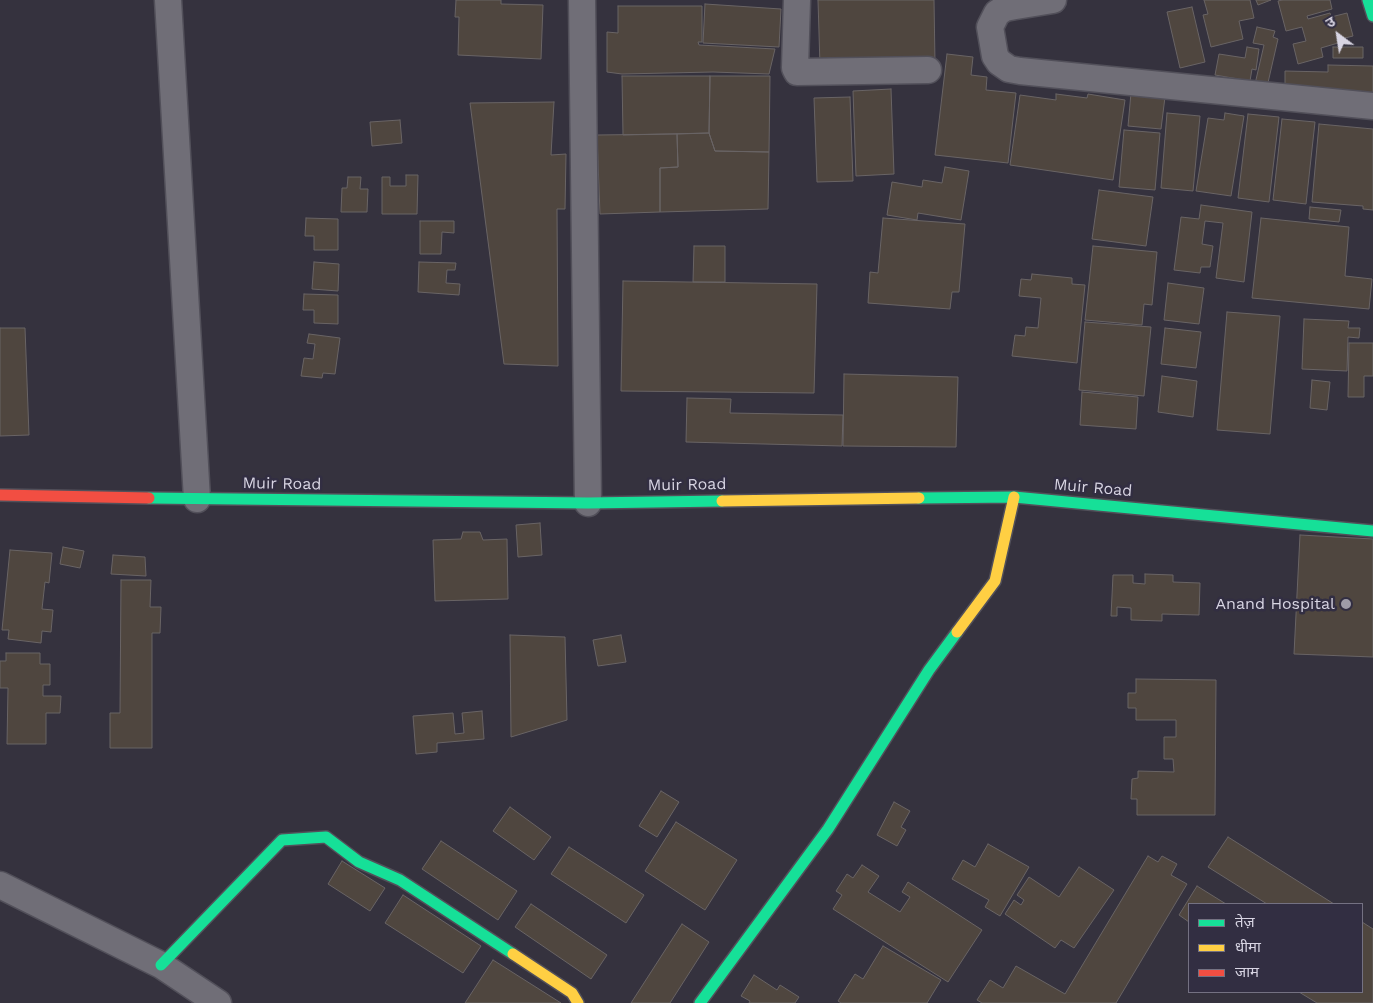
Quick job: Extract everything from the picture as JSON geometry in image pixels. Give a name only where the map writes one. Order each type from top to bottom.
[{"type":"street","points":[[168,0],[197,499]]},
{"type":"street","points":[[582,0],[588,503]]},
{"type":"street","points":[[796,0],[796,72],[928,70]]},
{"type":"street","points":[[1053,0],[1005,8],[997,12],[990,27],[995,56],[1009,69],[1373,106]]},
{"type":"street","points":[[1368,0],[1373,16]]},
{"type":"street","name":"Muir Road","points":[[0,495],[588,503],[1014,497],[1373,531]]},
{"type":"street","points":[[700,1003],[828,829],[929,670],[995,581],[1014,497]]},
{"type":"street","points":[[161,965],[282,840],[326,836],[359,862],[400,880],[564,987],[572,993],[578,1003]]},
{"type":"street","points":[[0,885],[161,965],[218,1003]]},
{"type":"building","points":[[456,0],[501,0],[501,4],[543,5],[541,59],[458,55],[459,17],[455,17]]},
{"type":"building","points":[[818,0],[934,0],[935,64],[820,66]]},
{"type":"building","points":[[1204,0],[1250,0],[1254,18],[1239,21],[1243,39],[1211,47],[1203,15],[1208,14]]},
{"type":"building","points":[[1256,0],[1271,0],[1258,5]]},
{"type":"building","points":[[1330,0],[1332,9],[1307,16],[1308,19],[1330,13],[1331,17],[1347,13],[1353,36],[1337,40],[1338,43],[1321,48],[1323,57],[1298,64],[1293,44],[1306,41],[1302,27],[1286,31],[1278,1]]},
{"type":"building","points":[[705,4],[781,9],[779,47],[703,43]]},
{"type":"building","points":[[618,6],[702,6],[702,42],[698,42],[699,45],[775,49],[769,74],[713,72],[622,74],[607,72],[607,32],[618,33]]},
{"type":"building","points":[[1192,7],[1205,62],[1180,68],[1167,12]]},
{"type":"building","points":[[1257,27],[1275,31],[1273,37],[1278,39],[1267,87],[1255,84],[1264,45],[1253,43]]},
{"type":"building","points":[[1247,47],[1259,49],[1256,70],[1252,69],[1250,81],[1215,75],[1219,54],[1245,58]]},
{"type":"building","points":[[1333,47],[1363,47],[1363,58],[1333,58]]},
{"type":"building","points":[[947,54],[973,57],[971,75],[987,77],[986,90],[1016,93],[1008,163],[935,155]]},
{"type":"building","points":[[1328,65],[1373,66],[1373,95],[1285,91],[1285,71],[1328,72]]},
{"type":"building","points":[[622,76],[710,76],[709,133],[623,135]]},
{"type":"building","points":[[710,76],[770,76],[769,152],[715,151],[709,133]]},
{"type":"building","points":[[891,89],[894,174],[856,176],[853,91]]},
{"type":"building","points":[[1131,93],[1165,97],[1161,129],[1128,126]]},
{"type":"building","points":[[1056,94],[1087,98],[1088,94],[1125,100],[1113,180],[1010,165],[1020,95],[1056,100]]},
{"type":"building","points":[[850,97],[853,181],[817,182],[814,98]]},
{"type":"building","points":[[554,102],[551,155],[566,154],[565,209],[557,209],[558,366],[504,364],[470,103]]},
{"type":"building","points":[[1167,113],[1200,116],[1193,191],[1161,188]]},
{"type":"building","points":[[1225,113],[1244,116],[1231,196],[1196,191],[1208,118],[1224,120]]},
{"type":"building","points":[[1248,114],[1279,117],[1269,202],[1238,198]]},
{"type":"building","points":[[1282,119],[1315,122],[1306,204],[1273,200]]},
{"type":"building","points":[[400,120],[402,143],[372,146],[370,122]]},
{"type":"building","points":[[1319,124],[1373,129],[1373,210],[1363,209],[1363,206],[1312,202]]},
{"type":"building","points":[[1124,130],[1160,133],[1155,190],[1119,187]]},
{"type":"building","points":[[709,133],[715,151],[769,152],[768,209],[660,212],[660,168],[678,167],[677,134]]},
{"type":"building","points":[[677,134],[678,167],[660,168],[660,212],[600,214],[597,135]]},
{"type":"building","points":[[945,167],[969,171],[961,220],[918,213],[917,220],[887,215],[892,182],[922,187],[923,180],[942,183]]},
{"type":"building","points":[[406,175],[418,175],[417,214],[382,214],[382,177],[390,177],[390,186],[406,186]]},
{"type":"building","points":[[348,177],[361,177],[360,189],[368,189],[367,212],[341,212],[342,188],[347,188]]},
{"type":"building","points":[[1099,190],[1153,197],[1146,246],[1092,239]]},
{"type":"building","points":[[1201,205],[1252,212],[1244,282],[1216,278],[1223,223],[1205,221],[1202,244],[1213,246],[1210,267],[1201,267],[1200,273],[1174,270],[1181,217],[1199,219]]},
{"type":"building","points":[[1310,207],[1341,210],[1339,222],[1309,219]]},
{"type":"building","points":[[306,218],[338,219],[338,250],[314,250],[314,236],[305,236]]},
{"type":"building","points":[[883,218],[965,224],[959,292],[952,292],[950,309],[868,303],[870,272],[878,273]]},
{"type":"building","points":[[1261,218],[1349,227],[1345,276],[1372,279],[1369,309],[1252,298]]},
{"type":"building","points":[[420,221],[454,221],[454,233],[442,232],[441,254],[420,254]]},
{"type":"building","points":[[694,246],[725,246],[725,282],[693,282]]},
{"type":"building","points":[[1093,246],[1157,252],[1152,305],[1144,304],[1142,325],[1085,320]]},
{"type":"building","points":[[314,262],[339,264],[338,291],[312,289]]},
{"type":"building","points":[[419,262],[456,263],[455,270],[447,270],[446,283],[460,284],[459,295],[418,292]]},
{"type":"building","points":[[1032,274],[1072,278],[1072,284],[1085,285],[1077,363],[1012,356],[1015,335],[1025,336],[1026,327],[1038,328],[1041,298],[1019,296],[1021,279],[1031,280]]},
{"type":"building","points":[[623,281],[817,284],[814,393],[621,391]]},
{"type":"building","points":[[1168,283],[1204,288],[1199,324],[1164,320]]},
{"type":"building","points":[[304,294],[338,295],[338,324],[314,323],[314,310],[303,310]]},
{"type":"building","points":[[1227,312],[1280,316],[1270,434],[1217,430]]},
{"type":"building","points":[[1304,319],[1349,321],[1348,328],[1360,328],[1359,338],[1348,337],[1347,371],[1302,369]]},
{"type":"building","points":[[1085,322],[1151,327],[1144,396],[1079,390]]},
{"type":"building","points":[[0,328],[25,328],[29,435],[0,436]]},
{"type":"building","points":[[1165,328],[1201,332],[1196,368],[1161,364]]},
{"type":"building","points":[[309,334],[340,338],[335,374],[323,373],[322,378],[301,376],[304,358],[313,359],[315,344],[307,343]]},
{"type":"building","points":[[1349,343],[1373,343],[1373,376],[1364,376],[1364,397],[1348,397]]},
{"type":"building","points":[[844,374],[958,377],[956,447],[843,446]]},
{"type":"building","points":[[1162,376],[1197,381],[1193,417],[1158,412]]},
{"type":"building","points":[[1312,380],[1330,382],[1327,410],[1310,408]]},
{"type":"building","points":[[1082,392],[1138,397],[1136,429],[1080,425]]},
{"type":"building","points":[[687,398],[731,399],[730,413],[843,415],[842,446],[686,442]]},
{"type":"building","points":[[540,523],[542,555],[518,557],[516,525]]},
{"type":"building","points":[[463,532],[480,532],[483,540],[507,539],[508,599],[435,601],[433,540],[461,539]]},
{"type":"building","points":[[1300,535],[1373,539],[1373,657],[1294,654]]},
{"type":"building","points":[[63,547],[84,551],[80,568],[60,564]]},
{"type":"building","points":[[10,550],[52,553],[49,583],[45,582],[42,609],[53,610],[51,632],[42,631],[41,643],[8,639],[9,630],[2,630]]},
{"type":"building","points":[[113,555],[145,557],[146,576],[111,574]]},
{"type":"building","points":[[1145,574],[1173,575],[1173,582],[1200,583],[1199,615],[1162,614],[1162,621],[1131,620],[1131,608],[1117,607],[1117,616],[1111,616],[1113,575],[1133,575],[1133,583],[1145,584]]},
{"type":"building","points":[[121,580],[151,580],[150,607],[161,607],[160,633],[152,633],[152,748],[110,748],[110,713],[120,713]]},
{"type":"building","points":[[510,635],[565,637],[567,720],[511,737]]},
{"type":"building","points":[[621,635],[626,662],[598,666],[593,640]]},
{"type":"building","points":[[6,653],[40,653],[40,664],[50,664],[50,685],[43,685],[43,696],[61,696],[60,713],[46,713],[46,744],[7,744],[8,688],[0,688],[0,661],[6,661]]},
{"type":"building","points":[[1136,679],[1216,680],[1215,815],[1137,815],[1137,799],[1131,799],[1132,779],[1138,778],[1138,771],[1174,772],[1173,759],[1164,759],[1164,737],[1176,737],[1176,720],[1136,720],[1136,708],[1128,708],[1128,693],[1136,693]]},
{"type":"building","points":[[482,711],[484,739],[437,743],[437,752],[416,754],[413,716],[453,713],[455,734],[464,733],[462,713]]},
{"type":"building","points":[[661,791],[679,802],[657,837],[639,826]]},
{"type":"building","points":[[894,802],[910,811],[901,827],[906,830],[897,846],[877,835]]},
{"type":"building","points":[[510,807],[551,837],[534,860],[493,831]]},
{"type":"building","points":[[676,822],[737,860],[705,910],[645,871]]},
{"type":"building","points":[[1228,837],[1332,903],[1265,903],[1208,867]]},
{"type":"building","points":[[441,841],[517,891],[498,920],[422,869]]},
{"type":"building","points":[[988,844],[1029,867],[1000,916],[985,907],[989,900],[952,879],[963,860],[975,867]]},
{"type":"building","points":[[569,847],[644,895],[626,923],[551,874]]},
{"type":"building","points":[[1148,856],[1158,862],[1162,856],[1177,864],[1171,875],[1187,884],[1116,1003],[982,1003],[977,1000],[990,980],[1003,988],[1016,966],[1065,994]]},
{"type":"building","points":[[342,861],[385,888],[370,911],[328,884]]},
{"type":"building","points":[[862,865],[879,876],[868,892],[900,912],[910,897],[902,892],[908,882],[982,930],[948,982],[833,909],[842,895],[836,891],[847,874],[853,878]]},
{"type":"building","points":[[1079,867],[1114,890],[1074,948],[1061,940],[1055,948],[1005,914],[1014,900],[1021,905],[1024,900],[1017,895],[1029,877],[1059,897]]},
{"type":"building","points":[[1197,886],[1224,903],[1188,903],[1188,921],[1179,915]]},
{"type":"building","points":[[403,895],[481,946],[463,973],[385,923]]},
{"type":"building","points":[[531,904],[607,955],[591,979],[515,927]]},
{"type":"building","points":[[1363,923],[1373,929],[1373,1003],[1317,1003],[1301,993],[1363,993]]},
{"type":"building","points":[[682,924],[709,942],[670,1003],[631,1003]]},
{"type":"building","points":[[883,946],[941,980],[927,1003],[841,1003],[838,1001],[855,974],[863,979]]},
{"type":"building","points":[[493,960],[561,1003],[465,1003]]},
{"type":"building","points":[[754,975],[777,990],[780,985],[799,997],[795,1003],[749,1003],[750,1001],[741,996]]},
{"type":"traffic: fast","points":[[1368,0],[1373,16]]},
{"type":"traffic: fast","points":[[919,498],[1014,497],[1373,531]]},
{"type":"traffic: fast","points":[[149,498],[588,503],[722,501]]},
{"type":"traffic: fast","points":[[700,1003],[828,829],[929,670],[957,632]]},
{"type":"traffic: fast","points":[[161,965],[282,840],[326,837],[359,862],[400,880],[513,954]]},
{"type":"traffic: slow","points":[[957,632],[995,581],[1014,497]]},
{"type":"traffic: slow","points":[[722,501],[919,498]]},
{"type":"traffic: slow","points":[[513,954],[572,993],[578,1003]]},
{"type":"traffic: jam","points":[[0,495],[149,498]]},
{"type":"place","name":"Anand Hospital","points":[[1346,604]]}]
